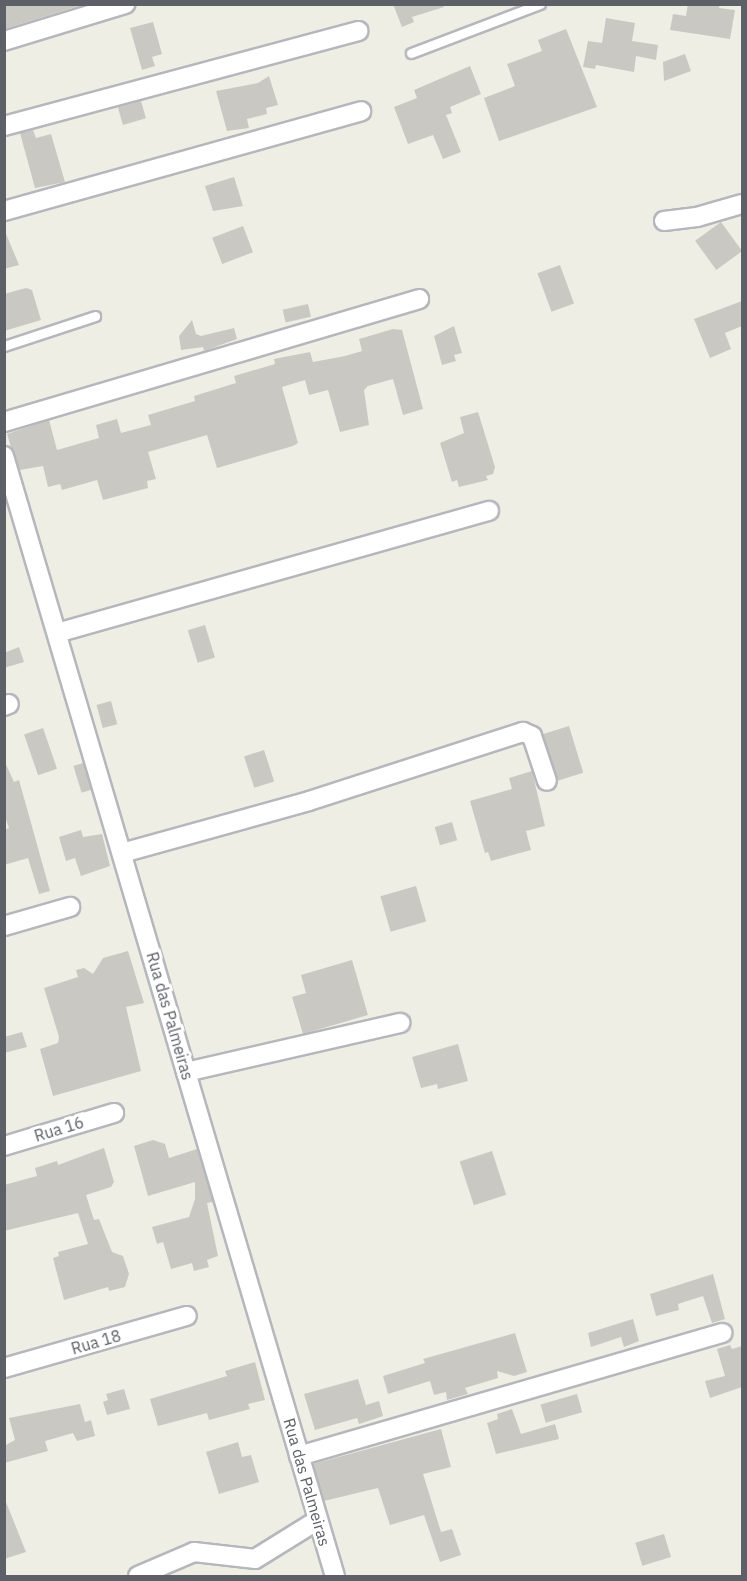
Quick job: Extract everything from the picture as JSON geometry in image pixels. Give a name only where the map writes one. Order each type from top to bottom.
[{"type":"street","points":[[4,41],[125,4]]},
{"type":"street","points":[[4,126],[359,32]]},
{"type":"street","points":[[4,211],[361,111]]},
{"type":"street","points":[[664,221],[697,217],[742,204]]},
{"type":"street","points":[[4,422],[419,299]]},
{"type":"street","name":"Rua das Palmeiras","points":[[4,456],[335,1576]]},
{"type":"street","points":[[57,633],[489,511]]},
{"type":"street","points":[[122,854],[309,801],[523,732],[532,736],[547,781]]},
{"type":"street","points":[[4,926],[70,907]]},
{"type":"street","points":[[186,1072],[400,1023]]},
{"type":"street","name":"Rua 16","points":[[4,1146],[114,1113]]},
{"type":"street","name":"Rua 18","points":[[4,1368],[187,1316]]},
{"type":"street","points":[[299,1456],[722,1333]]},
{"type":"street","points":[[138,1576],[194,1552],[255,1559],[318,1520]]},
{"type":"lane","points":[[411,53],[540,4]]},
{"type":"lane","points":[[4,346],[95,316]]},
{"type":"building","points":[[4,4],[85,4],[4,29]]},
{"type":"building","points":[[393,4],[443,4],[444,7],[412,17],[414,22],[402,27]]},
{"type":"building","points":[[688,4],[720,4],[719,8],[735,10],[730,39],[670,30],[673,14],[686,16]]},
{"type":"building","points":[[606,18],[635,23],[632,41],[658,45],[656,60],[636,56],[634,72],[596,65],[595,69],[583,67],[588,41],[602,43]]},
{"type":"building","points":[[153,22],[162,54],[152,57],[155,66],[142,70],[130,28]]},
{"type":"building","points":[[566,29],[597,107],[499,141],[484,98],[515,86],[507,64],[542,51],[538,40]]},
{"type":"building","points":[[685,54],[691,71],[664,81],[663,62]]},
{"type":"building","points":[[470,66],[481,94],[450,107],[452,113],[446,115],[461,152],[443,159],[433,135],[408,144],[394,107],[417,98],[414,90]]},
{"type":"building","points":[[269,76],[278,105],[266,108],[267,114],[247,119],[249,128],[227,131],[216,91],[258,83]]},
{"type":"building","points":[[141,101],[146,118],[123,125],[118,108]]},
{"type":"building","points":[[33,130],[36,138],[51,134],[65,182],[35,188],[20,133]]},
{"type":"building","points":[[234,177],[243,206],[213,211],[205,186]]},
{"type":"building","points":[[721,222],[742,251],[716,270],[695,241]]},
{"type":"building","points":[[243,226],[253,252],[222,264],[212,238]]},
{"type":"building","points":[[4,229],[19,265],[4,269]]},
{"type":"building","points":[[560,265],[574,304],[551,312],[537,273]]},
{"type":"building","points":[[26,288],[32,290],[41,320],[4,331],[4,294]]},
{"type":"building","points":[[742,301],[742,326],[725,333],[731,349],[710,358],[694,319]]},
{"type":"building","points":[[308,304],[311,317],[286,323],[283,310]]},
{"type":"building","points":[[192,320],[196,334],[201,336],[234,328],[237,339],[204,351],[203,347],[181,350],[179,336]]},
{"type":"building","points":[[454,326],[462,353],[454,355],[456,361],[442,365],[434,336]]},
{"type":"building","points":[[393,329],[402,330],[423,409],[403,415],[393,379],[368,386],[364,390],[369,425],[340,432],[328,390],[309,395],[305,380],[282,387],[298,443],[217,468],[207,435],[148,452],[156,479],[147,481],[148,488],[103,500],[97,480],[62,490],[60,484],[48,487],[43,466],[20,470],[7,434],[49,420],[57,450],[99,438],[96,425],[117,419],[121,433],[151,425],[148,415],[195,401],[194,396],[236,383],[234,376],[275,364],[274,359],[310,352],[313,362],[345,356],[362,351],[359,339]]},
{"type":"building","points":[[478,412],[495,467],[493,474],[486,476],[488,480],[459,487],[457,480],[452,482],[440,443],[464,433],[460,417]]},
{"type":"building","points":[[205,625],[215,658],[198,663],[188,630]]},
{"type":"building","points":[[19,647],[24,662],[4,668],[4,653]]},
{"type":"building","points":[[111,701],[117,724],[103,728],[97,705]]},
{"type":"building","points":[[569,726],[583,773],[558,781],[543,734]]},
{"type":"building","points":[[43,728],[57,769],[38,775],[24,735]]},
{"type":"building","points":[[264,750],[274,781],[254,788],[244,756]]},
{"type":"building","points":[[4,760],[14,782],[19,780],[50,891],[39,894],[28,858],[4,865],[4,830],[9,828],[4,814]]},
{"type":"building","points":[[83,763],[91,790],[82,793],[73,766]]},
{"type":"building","points":[[532,771],[545,826],[526,831],[531,850],[491,861],[488,852],[485,853],[470,801],[512,789],[509,778]]},
{"type":"building","points":[[452,822],[457,840],[440,845],[435,827]]},
{"type":"building","points":[[81,830],[83,837],[102,834],[110,866],[81,876],[75,858],[66,861],[59,837]]},
{"type":"building","points":[[416,886],[426,922],[391,932],[380,896]]},
{"type":"building","points":[[128,951],[144,1003],[126,1007],[141,1071],[53,1096],[40,1049],[58,1043],[59,1037],[44,988],[78,977],[76,970],[84,968],[93,974],[103,958]]},
{"type":"building","points":[[352,960],[368,1015],[303,1034],[292,997],[306,993],[301,975]]},
{"type":"building","points":[[22,1032],[27,1047],[4,1053],[4,1037]]},
{"type":"building","points":[[458,1044],[468,1081],[438,1089],[437,1084],[421,1088],[412,1057]]},
{"type":"building","points":[[153,1140],[165,1144],[169,1158],[197,1149],[213,1202],[207,1203],[218,1256],[207,1260],[209,1267],[194,1271],[192,1263],[171,1269],[163,1242],[157,1244],[152,1227],[189,1217],[195,1199],[195,1182],[148,1196],[134,1146]]},
{"type":"building","points":[[104,1148],[114,1182],[111,1187],[86,1195],[94,1220],[99,1219],[112,1252],[123,1256],[129,1274],[125,1287],[109,1291],[108,1287],[64,1300],[53,1258],[59,1256],[58,1252],[88,1244],[78,1213],[4,1231],[4,1185],[37,1176],[35,1168],[57,1161],[58,1165]]},
{"type":"building","points":[[492,1151],[506,1195],[474,1205],[460,1162]]},
{"type":"building","points":[[713,1274],[725,1319],[712,1323],[703,1296],[678,1304],[679,1310],[656,1316],[650,1294]]},
{"type":"building","points":[[633,1319],[639,1341],[624,1347],[621,1337],[591,1347],[588,1333]]},
{"type":"building","points":[[515,1333],[527,1372],[514,1376],[497,1371],[498,1378],[465,1388],[468,1394],[447,1400],[446,1392],[434,1395],[430,1381],[388,1394],[383,1376],[425,1363],[423,1359]]},
{"type":"building","points":[[730,1345],[732,1349],[742,1346],[742,1387],[710,1398],[705,1381],[725,1376],[717,1349]]},
{"type":"building","points":[[255,1362],[265,1400],[248,1404],[250,1409],[209,1420],[207,1413],[158,1426],[150,1399],[227,1376],[225,1371]]},
{"type":"building","points":[[358,1379],[366,1405],[379,1401],[383,1416],[359,1424],[357,1418],[315,1430],[304,1394]]},
{"type":"building","points":[[124,1389],[130,1409],[107,1415],[103,1402],[108,1400],[106,1394]]},
{"type":"building","points":[[577,1394],[582,1412],[546,1423],[540,1404]]},
{"type":"building","points":[[80,1404],[85,1422],[91,1420],[95,1436],[77,1441],[73,1433],[45,1441],[48,1451],[4,1463],[4,1446],[15,1440],[9,1418]]},
{"type":"building","points":[[512,1409],[521,1434],[555,1424],[559,1439],[496,1454],[487,1423],[498,1419],[497,1414]]},
{"type":"building","points":[[441,1429],[451,1467],[423,1474],[441,1532],[452,1529],[461,1555],[440,1562],[424,1515],[390,1525],[378,1488],[324,1501],[313,1464]]},
{"type":"building","points":[[238,1442],[242,1457],[251,1455],[259,1482],[219,1494],[206,1452]]},
{"type":"building","points":[[4,1497],[26,1552],[4,1559]]},
{"type":"building","points":[[664,1534],[671,1557],[642,1566],[635,1543]]}]
